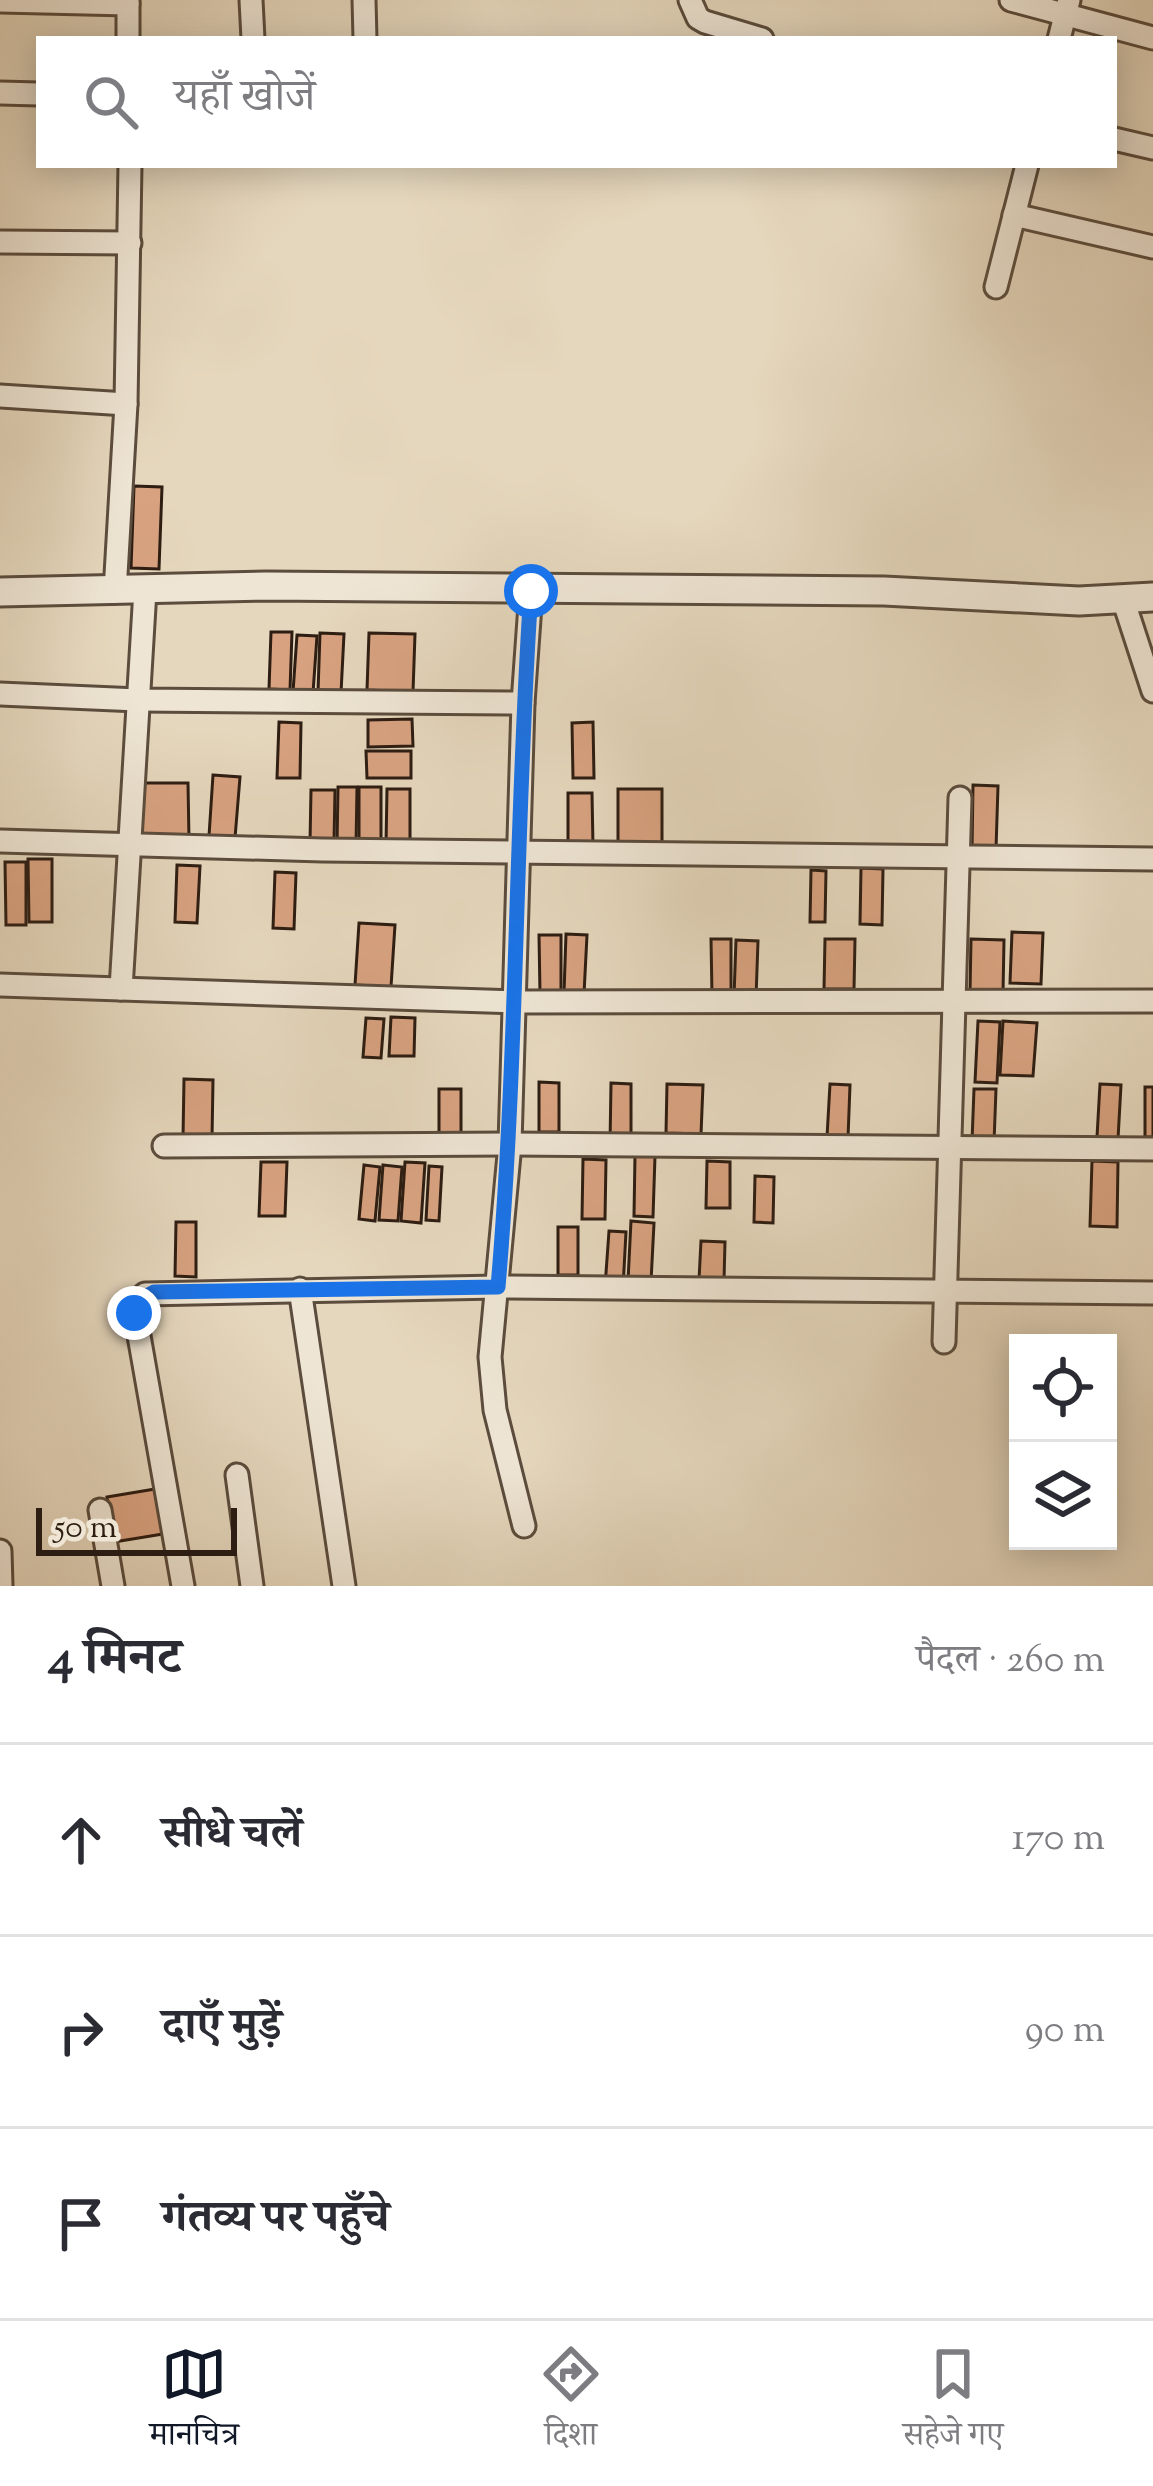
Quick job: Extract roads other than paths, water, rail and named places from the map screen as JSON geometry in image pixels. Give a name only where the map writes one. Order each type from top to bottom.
[{"type":"street","points":[[251,0],[253,36]]},
{"type":"street","points":[[364,0],[365,36]]},
{"type":"street","points":[[690,0],[705,22],[752,36]]},
{"type":"street","points":[[1011,0],[1067,8],[1153,38]]},
{"type":"street","points":[[0,1],[128,2],[128,36]]},
{"type":"street","points":[[0,92],[36,94]]},
{"type":"street","points":[[1117,140],[1153,148]]},
{"type":"street","points":[[115,592],[126,404],[130,168]]},
{"type":"street","points":[[996,287],[1026,168]]},
{"type":"street","points":[[1014,214],[1153,247]]},
{"type":"street","points":[[0,242],[130,243]]},
{"type":"street","points":[[0,396],[126,404]]},
{"type":"street","points":[[0,592],[266,586],[884,591],[1059,600],[1153,597]]},
{"type":"street","points":[[121,989],[145,590]]},
{"type":"street","points":[[524,1526],[495,1410],[490,1357],[510,1144],[523,703],[531,591]]},
{"type":"street","points":[[1123,599],[1153,691]]},
{"type":"street","points":[[0,694],[138,700],[523,703]]},
{"type":"street","points":[[944,1342],[960,798]]},
{"type":"street","points":[[0,841],[132,847],[1153,859]]},
{"type":"street","points":[[0,985],[515,1002],[1153,1001]]},
{"type":"street","points":[[164,1146],[1153,1149]]},
{"type":"street","points":[[183,1586],[134,1313],[136,1302],[154,1292],[498,1287],[1153,1293]]},
{"type":"street","points":[[300,1289],[344,1586]]},
{"type":"street","points":[[237,1475],[252,1586]]},
{"type":"street","points":[[100,1510],[113,1586]]},
{"type":"street","points":[[0,1552],[2,1586]]}]
